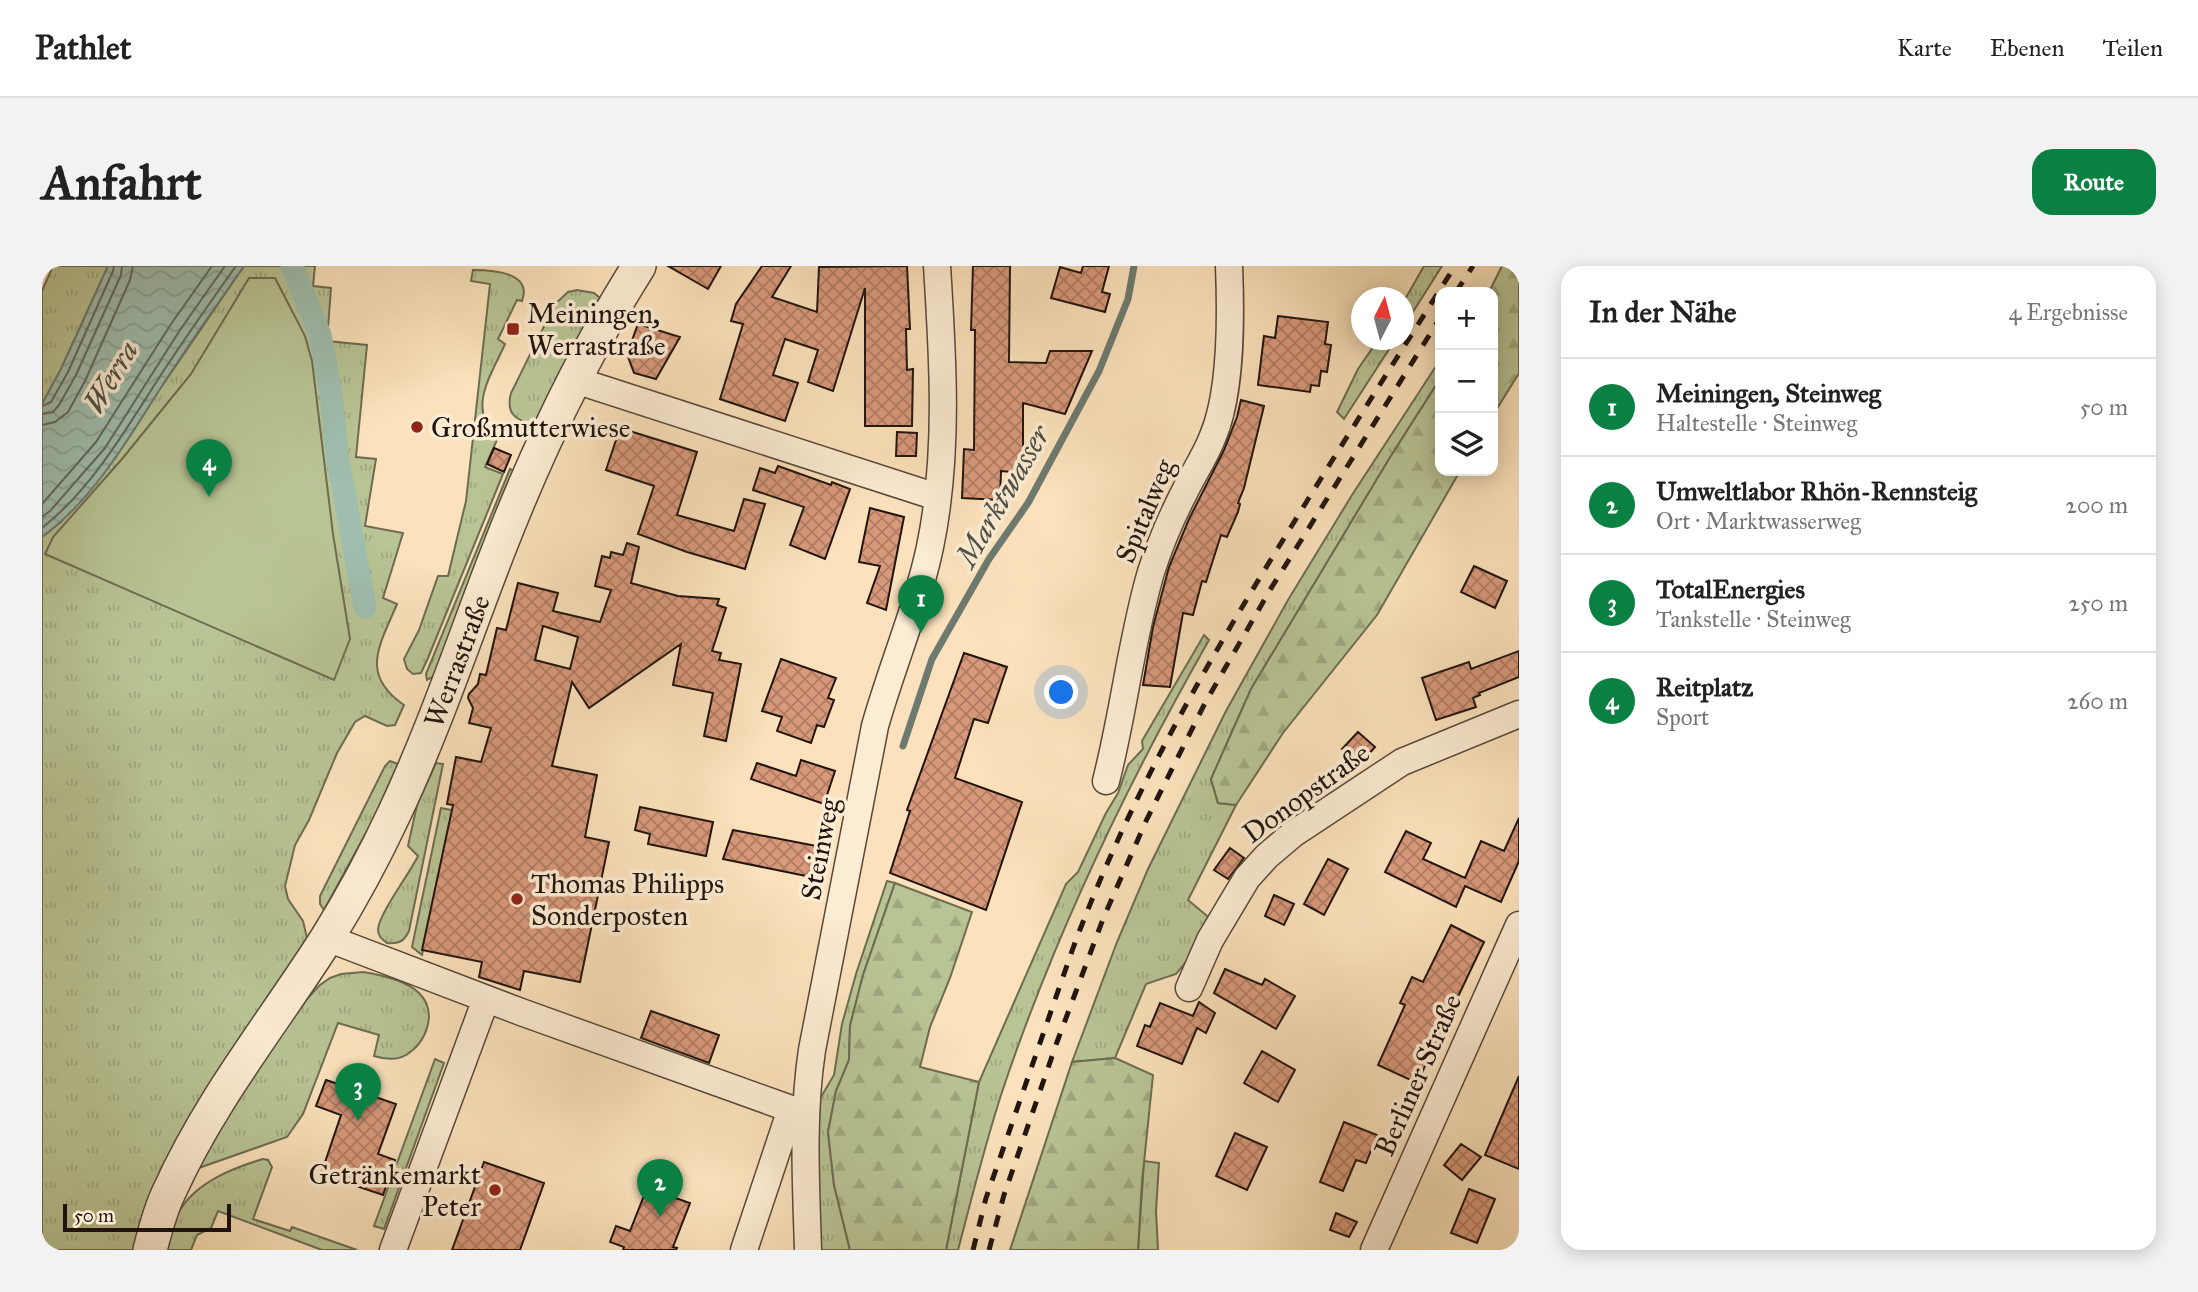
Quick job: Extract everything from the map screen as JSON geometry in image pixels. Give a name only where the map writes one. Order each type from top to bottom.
[{"type":"street","name":"Werrastraße","points":[[150,1250],[167,1194],[192,1145],[244,1059],[327,938],[395,811],[542,449],[575,380],[639,266]]},
{"type":"street","name":"Steinweg","points":[[799,1110],[807,1084],[875,726],[930,547],[942,442],[937,266]]},
{"type":"street","name":"Spitalweg","points":[[1106,781],[1140,612],[1151,571],[1164,533],[1213,436],[1222,408],[1230,325],[1229,266]]},
{"type":"street","points":[[575,380],[937,497]]},
{"type":"street","name":"Donopstraße","points":[[1189,988],[1210,940],[1247,878],[1293,834],[1402,762],[1519,714]]},
{"type":"street","name":"Berliner Straße","points":[[1374,1250],[1519,925]]},
{"type":"street","points":[[327,938],[486,999],[799,1110]]},
{"type":"street","points":[[393,1250],[486,999]]},
{"type":"street","points":[[744,1250],[799,1110]]},
{"type":"street","points":[[799,1110],[808,1250]]},
{"type":"green space","points":[[53,266],[108,266],[42,404],[42,291]]},
{"type":"green space","name":"Großmutterwiese","points":[[244,266],[315,266],[313,286],[331,288],[327,341],[367,345],[356,457],[376,459],[365,526],[403,533],[383,598],[397,604],[377,658],[382,682],[404,705],[395,725],[387,726],[365,716],[355,722],[337,753],[309,820],[295,845],[285,886],[288,899],[303,921],[307,938],[134,1250],[42,1250],[42,537],[61,522],[162,386]]},
{"type":"green space","points":[[1424,266],[1442,266],[1414,310],[1412,287]]},
{"type":"green space","points":[[1502,266],[1519,266],[1519,373],[1498,407],[1498,287],[1492,287]]},
{"type":"green space","points":[[473,270],[509,275],[522,284],[524,291],[522,301],[517,300],[498,339],[505,344],[488,381],[482,404],[488,428],[497,440],[485,467],[503,474],[428,658],[421,673],[413,674],[407,669],[404,659],[419,630],[438,576],[448,576],[466,501],[490,284],[471,281]]},
{"type":"green space","points":[[249,278],[275,278],[305,336],[312,361],[333,534],[350,639],[334,680],[45,554],[53,537],[122,459],[191,374]]},
{"type":"green space","points":[[577,290],[594,293],[600,298],[601,305],[542,419],[534,424],[521,421],[511,410],[511,393],[555,304],[568,292]]},
{"type":"green space","points":[[1371,350],[1389,350],[1344,419],[1337,412],[1358,369]]},
{"type":"green space","points":[[1435,368],[1435,387],[1251,689],[1211,779],[1218,803],[1236,805],[1188,900],[1212,920],[1198,948],[1176,974],[1146,984],[1115,1058],[1072,1062],[1148,869],[1226,711],[1288,600]]},
{"type":"green space","points":[[1435,387],[1435,476],[1457,476],[1377,615],[1283,733],[1236,805],[1218,803],[1211,779],[1251,689]]},
{"type":"green space","points":[[510,469],[516,472],[434,676],[427,680],[426,674]]},
{"type":"green space","points":[[1204,635],[1209,640],[1121,805],[1045,975],[1002,1092],[958,1250],[946,1250],[979,1082],[1066,884],[1078,872],[1118,793],[1128,765],[1143,749],[1142,741]]},
{"type":"green space","points":[[390,761],[398,764],[373,820],[324,910],[320,904],[320,896],[385,766]]},
{"type":"green space","points":[[436,763],[443,764],[409,931],[400,941],[387,943],[379,934],[379,923],[418,856],[408,846],[417,805]]},
{"type":"green space","points":[[441,808],[522,824],[518,838],[449,824],[422,955],[412,947]]},
{"type":"green space","points":[[887,881],[895,883],[863,975],[850,1026],[849,1060],[836,1091],[828,1132],[834,1185],[850,1250],[820,1250],[817,1194],[818,1102],[834,1075],[842,1024]]},
{"type":"green space","points":[[895,883],[972,912],[930,1027],[920,1067],[979,1082],[946,1250],[850,1250],[834,1185],[828,1132],[836,1091],[849,1060],[850,1026],[863,975]]},
{"type":"green space","points":[[363,972],[400,981],[419,993],[425,1001],[429,1018],[420,1042],[402,1057],[378,1057],[374,1056],[379,1035],[338,1023],[303,1114],[287,1137],[193,1170],[286,1021],[330,978]]},
{"type":"green space","points":[[1115,1058],[1153,1075],[1138,1250],[1010,1250],[1072,1062]]},
{"type":"green space","points":[[435,1059],[444,1063],[384,1229],[374,1226]]},
{"type":"green space","points":[[263,1159],[268,1160],[272,1167],[253,1219],[290,1231],[292,1227],[357,1250],[322,1250],[218,1211],[211,1228],[197,1235],[191,1250],[162,1250],[177,1215],[196,1191],[217,1177]]},
{"type":"green space","points":[[1144,1161],[1159,1163],[1156,1211],[1158,1250],[1138,1250]]},
{"type":"water","name":"Werra","points":[[108,266],[244,266],[109,467],[78,505],[42,537],[42,404]]},
{"type":"building","points":[[668,266],[721,266],[708,289]]},
{"type":"building","points":[[762,266],[791,266],[772,297],[817,312],[819,267],[907,266],[910,329],[906,329],[907,370],[913,369],[912,426],[865,426],[865,288],[833,391],[808,382],[818,350],[785,339],[773,375],[798,383],[785,421],[720,399],[743,324],[731,321],[736,304]]},
{"type":"building","points":[[973,266],[1010,266],[1009,362],[1046,363],[1050,351],[1092,351],[1065,414],[1023,403],[1023,451],[1031,451],[1023,473],[1001,471],[1000,500],[962,498],[964,449],[974,450],[975,330],[971,330]]},
{"type":"building","points":[[1083,266],[1109,266],[1102,292],[1110,294],[1105,312],[1051,298],[1060,267],[1081,273]]},
{"type":"building","points":[[1278,316],[1328,322],[1325,344],[1331,345],[1327,372],[1321,371],[1319,386],[1311,385],[1310,392],[1258,385],[1264,336],[1275,338]]},
{"type":"building","points":[[638,324],[680,337],[656,379],[634,373],[627,354]]},
{"type":"building","points":[[1241,400],[1264,406],[1238,503],[1238,512],[1227,537],[1221,535],[1206,582],[1202,581],[1193,615],[1183,613],[1170,687],[1143,685],[1153,627],[1169,567],[1189,519],[1224,450]]},
{"type":"building","points":[[620,428],[697,452],[677,515],[734,531],[744,499],[765,504],[745,569],[638,534],[654,486],[606,470]]},
{"type":"building","points":[[897,432],[917,433],[916,456],[896,456]]},
{"type":"building","points":[[494,448],[511,455],[504,472],[487,464]]},
{"type":"building","points":[[778,466],[850,489],[825,559],[790,545],[804,507],[753,490],[760,468],[775,473]]},
{"type":"building","points":[[870,508],[904,517],[886,610],[867,603],[880,566],[859,562]]},
{"type":"building","points":[[627,543],[639,547],[631,583],[678,596],[719,599],[717,605],[726,608],[712,651],[721,653],[719,660],[741,664],[726,741],[704,736],[713,693],[673,685],[681,644],[589,708],[572,682],[552,766],[597,775],[585,837],[609,842],[580,982],[524,971],[520,990],[479,977],[482,962],[422,950],[453,805],[447,804],[456,757],[481,762],[491,728],[469,723],[473,708],[468,698],[478,684],[480,674],[486,675],[497,628],[506,630],[518,583],[558,593],[553,611],[600,622],[611,590],[595,586],[602,556],[610,558],[611,552],[623,555]],"holes":[[[543,626],[578,637],[570,669],[535,660]]]},
{"type":"building","points":[[1474,566],[1507,581],[1495,608],[1461,592]]},
{"type":"building","points":[[1519,651],[1519,677],[1479,693],[1480,695],[1473,698],[1476,707],[1436,720],[1422,678],[1469,662],[1471,669]]},
{"type":"building","points":[[964,653],[1007,667],[988,723],[974,719],[955,778],[1022,802],[986,910],[890,873],[910,811],[907,810]]},
{"type":"building","points":[[781,659],[836,678],[828,698],[834,700],[824,727],[817,725],[811,743],[777,731],[782,717],[762,711]]},
{"type":"building","points":[[1358,732],[1375,747],[1359,765],[1342,749]]},
{"type":"building","points":[[801,760],[835,771],[824,804],[751,779],[757,763],[796,776]]},
{"type":"building","points":[[640,807],[713,822],[706,856],[648,844],[650,834],[635,830]]},
{"type":"building","points":[[1519,818],[1519,861],[1501,902],[1465,886],[1456,907],[1385,872],[1406,831],[1431,843],[1423,859],[1465,878],[1481,841],[1504,851]]},
{"type":"building","points":[[733,830],[827,848],[821,879],[723,859]]},
{"type":"building","points":[[1230,848],[1244,858],[1228,879],[1214,870]]},
{"type":"building","points":[[1328,859],[1348,869],[1324,915],[1304,904]]},
{"type":"building","points":[[1274,895],[1294,904],[1284,925],[1265,916]]},
{"type":"building","points":[[1451,925],[1484,942],[1417,1083],[1378,1065],[1405,1005],[1400,1003],[1412,977],[1423,982]]},
{"type":"building","points":[[1225,969],[1262,985],[1265,979],[1295,996],[1276,1029],[1214,993]]},
{"type":"building","points":[[1199,1002],[1215,1013],[1206,1033],[1197,1028],[1182,1064],[1137,1046],[1145,1025],[1150,1027],[1160,1003],[1193,1016]]},
{"type":"building","points":[[651,1011],[719,1035],[709,1063],[641,1038]]},
{"type":"building","points":[[1262,1051],[1295,1070],[1278,1102],[1244,1083]]},
{"type":"building","points":[[1519,1076],[1519,1169],[1485,1155]]},
{"type":"building","points":[[326,1080],[396,1104],[378,1154],[395,1160],[383,1195],[321,1174],[341,1115],[316,1106]]},
{"type":"building","points":[[1344,1122],[1377,1135],[1366,1163],[1356,1160],[1343,1191],[1320,1182]]},
{"type":"building","points":[[1235,1133],[1267,1147],[1247,1190],[1216,1176]]},
{"type":"building","points":[[1461,1144],[1481,1157],[1462,1180],[1444,1165]]},
{"type":"building","points":[[484,1162],[544,1183],[520,1250],[452,1250]]},
{"type":"building","points":[[647,1188],[690,1203],[673,1247],[677,1248],[676,1250],[623,1250],[624,1247],[610,1242],[616,1226],[630,1231]]},
{"type":"building","points":[[1469,1189],[1495,1199],[1477,1243],[1451,1233]]},
{"type":"building","points":[[1336,1213],[1357,1222],[1349,1237],[1330,1230]]},
{"type":"waterway","points":[[292,266],[320,335],[331,392],[337,454],[365,607]]},
{"type":"waterway","name":"Marktwasser","points":[[903,746],[932,659],[989,559],[1028,503],[1099,371],[1128,299],[1134,266]]},
{"type":"railway","points":[[973,1250],[986,1198],[1072,951],[1143,787],[1199,681],[1260,578],[1455,266]]},
{"type":"railway","points":[[1459,287],[1473,266]]},
{"type":"railway","points":[[989,1250],[1004,1195],[1057,1042],[1103,919],[1146,821],[1205,703],[1270,590],[1435,326]]},
{"type":"place","name":"Meiningen, Werrastraße","points":[[513,329]]},
{"type":"place","name":"Großmutterwiese","points":[[417,427]]},
{"type":"place","name":"Reitplatz","points":[[209,497]]},
{"type":"place","name":"Meiningen, Steinweg","points":[[921,633]]},
{"type":"place","name":"Thomas Philipps Sonderposten","points":[[517,899]]},
{"type":"place","name":"TotalEnergies","points":[[358,1121]]},
{"type":"place","name":"Getränkemarkt Peter","points":[[495,1190]]},
{"type":"place","name":"Umweltlabor Rhön-Rennsteig","points":[[660,1217]]}]
